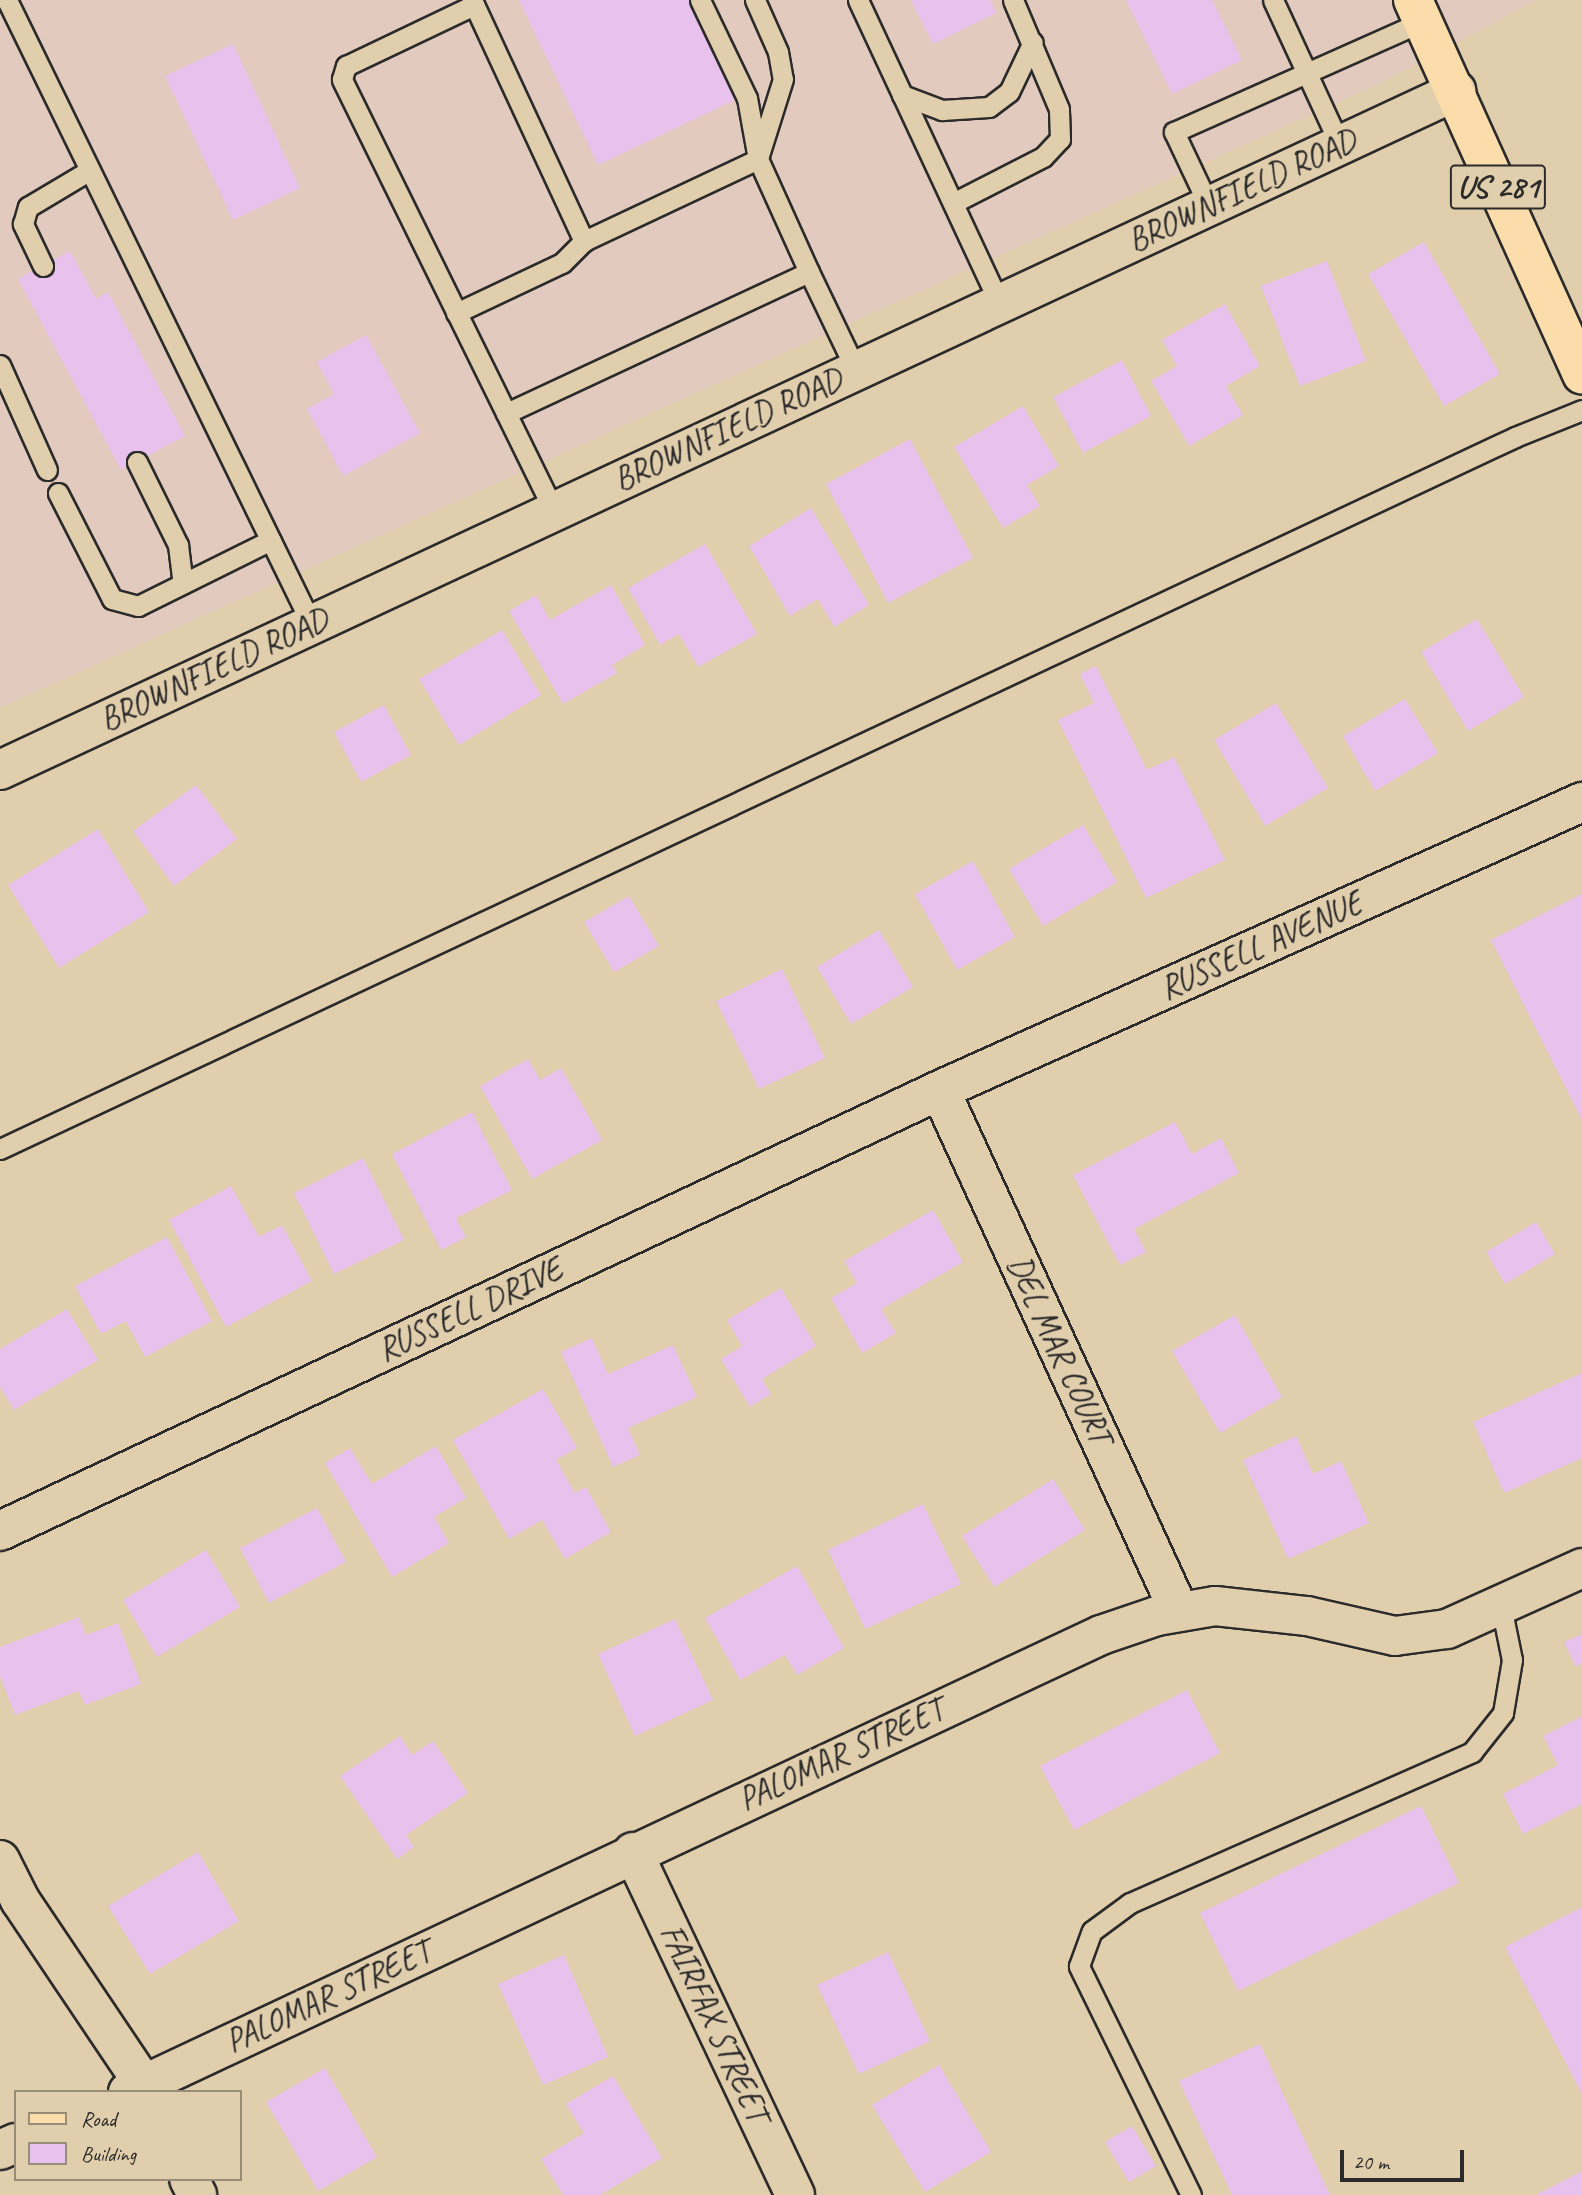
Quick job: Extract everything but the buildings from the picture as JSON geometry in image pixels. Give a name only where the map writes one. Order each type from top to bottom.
[{"type":"main road","name":"US 281","points":[[1418,10],[1582,375]]},
{"type":"street","name":"BROWNFIELD ROAD","points":[[0,769],[1455,91]]},
{"type":"street","name":"RUSSELL AVENUE","points":[[940,1090],[1582,802]]},
{"type":"street","name":"RUSSELL DRIVE","points":[[0,1531],[940,1090]]},
{"type":"street","name":"DEL MAR COURT","points":[[940,1090],[1179,1611]]},
{"type":"street","name":"PALOMAR STREET","points":[[141,2089],[634,1852],[1101,1635],[1179,1611],[1215,1606],[1307,1616],[1395,1636],[1447,1629],[1582,1568]]},
{"type":"street","name":"FAIRFAX STREET","points":[[634,1852],[794,2195]]},
{"type":"street","points":[[0,1860],[20,1900],[141,2089]]},
{"type":"lane","points":[[7,0],[312,625]]},
{"type":"lane","points":[[700,0],[747,98],[758,159],[856,370]]},
{"type":"lane","points":[[456,313],[562,263],[584,241],[758,159],[783,79],[778,52],[755,0]]},
{"type":"lane","points":[[858,0],[1000,303]]},
{"type":"lane","points":[[953,203],[1043,157],[1060,139],[1059,109],[1013,0]]},
{"type":"lane","points":[[1273,0],[1340,145]]},
{"type":"lane","points":[[554,512],[342,79],[346,66],[473,2],[584,241]]},
{"type":"lane","points":[[1209,206],[1174,132],[1307,74],[1418,10]]},
{"type":"lane","points":[[902,95],[942,110],[989,107],[1009,92],[1033,42]]},
{"type":"lane","points":[[43,266],[23,225],[28,207],[90,170]]},
{"type":"lane","points":[[506,413],[809,272]]},
{"type":"lane","points":[[0,365],[47,470]]},
{"type":"lane","points":[[0,1149],[1515,437],[1582,410]]},
{"type":"lane","points":[[137,462],[178,545],[183,584]]},
{"type":"lane","points":[[58,493],[112,599],[138,606],[271,540]]},
{"type":"lane","points":[[1191,2195],[1079,1966],[1091,1931],[1130,1903],[1472,1752],[1503,1713],[1512,1660],[1501,1606]]},
{"type":"shaded area","points":[[0,0],[1537,0],[1383,82],[0,708]]}]
